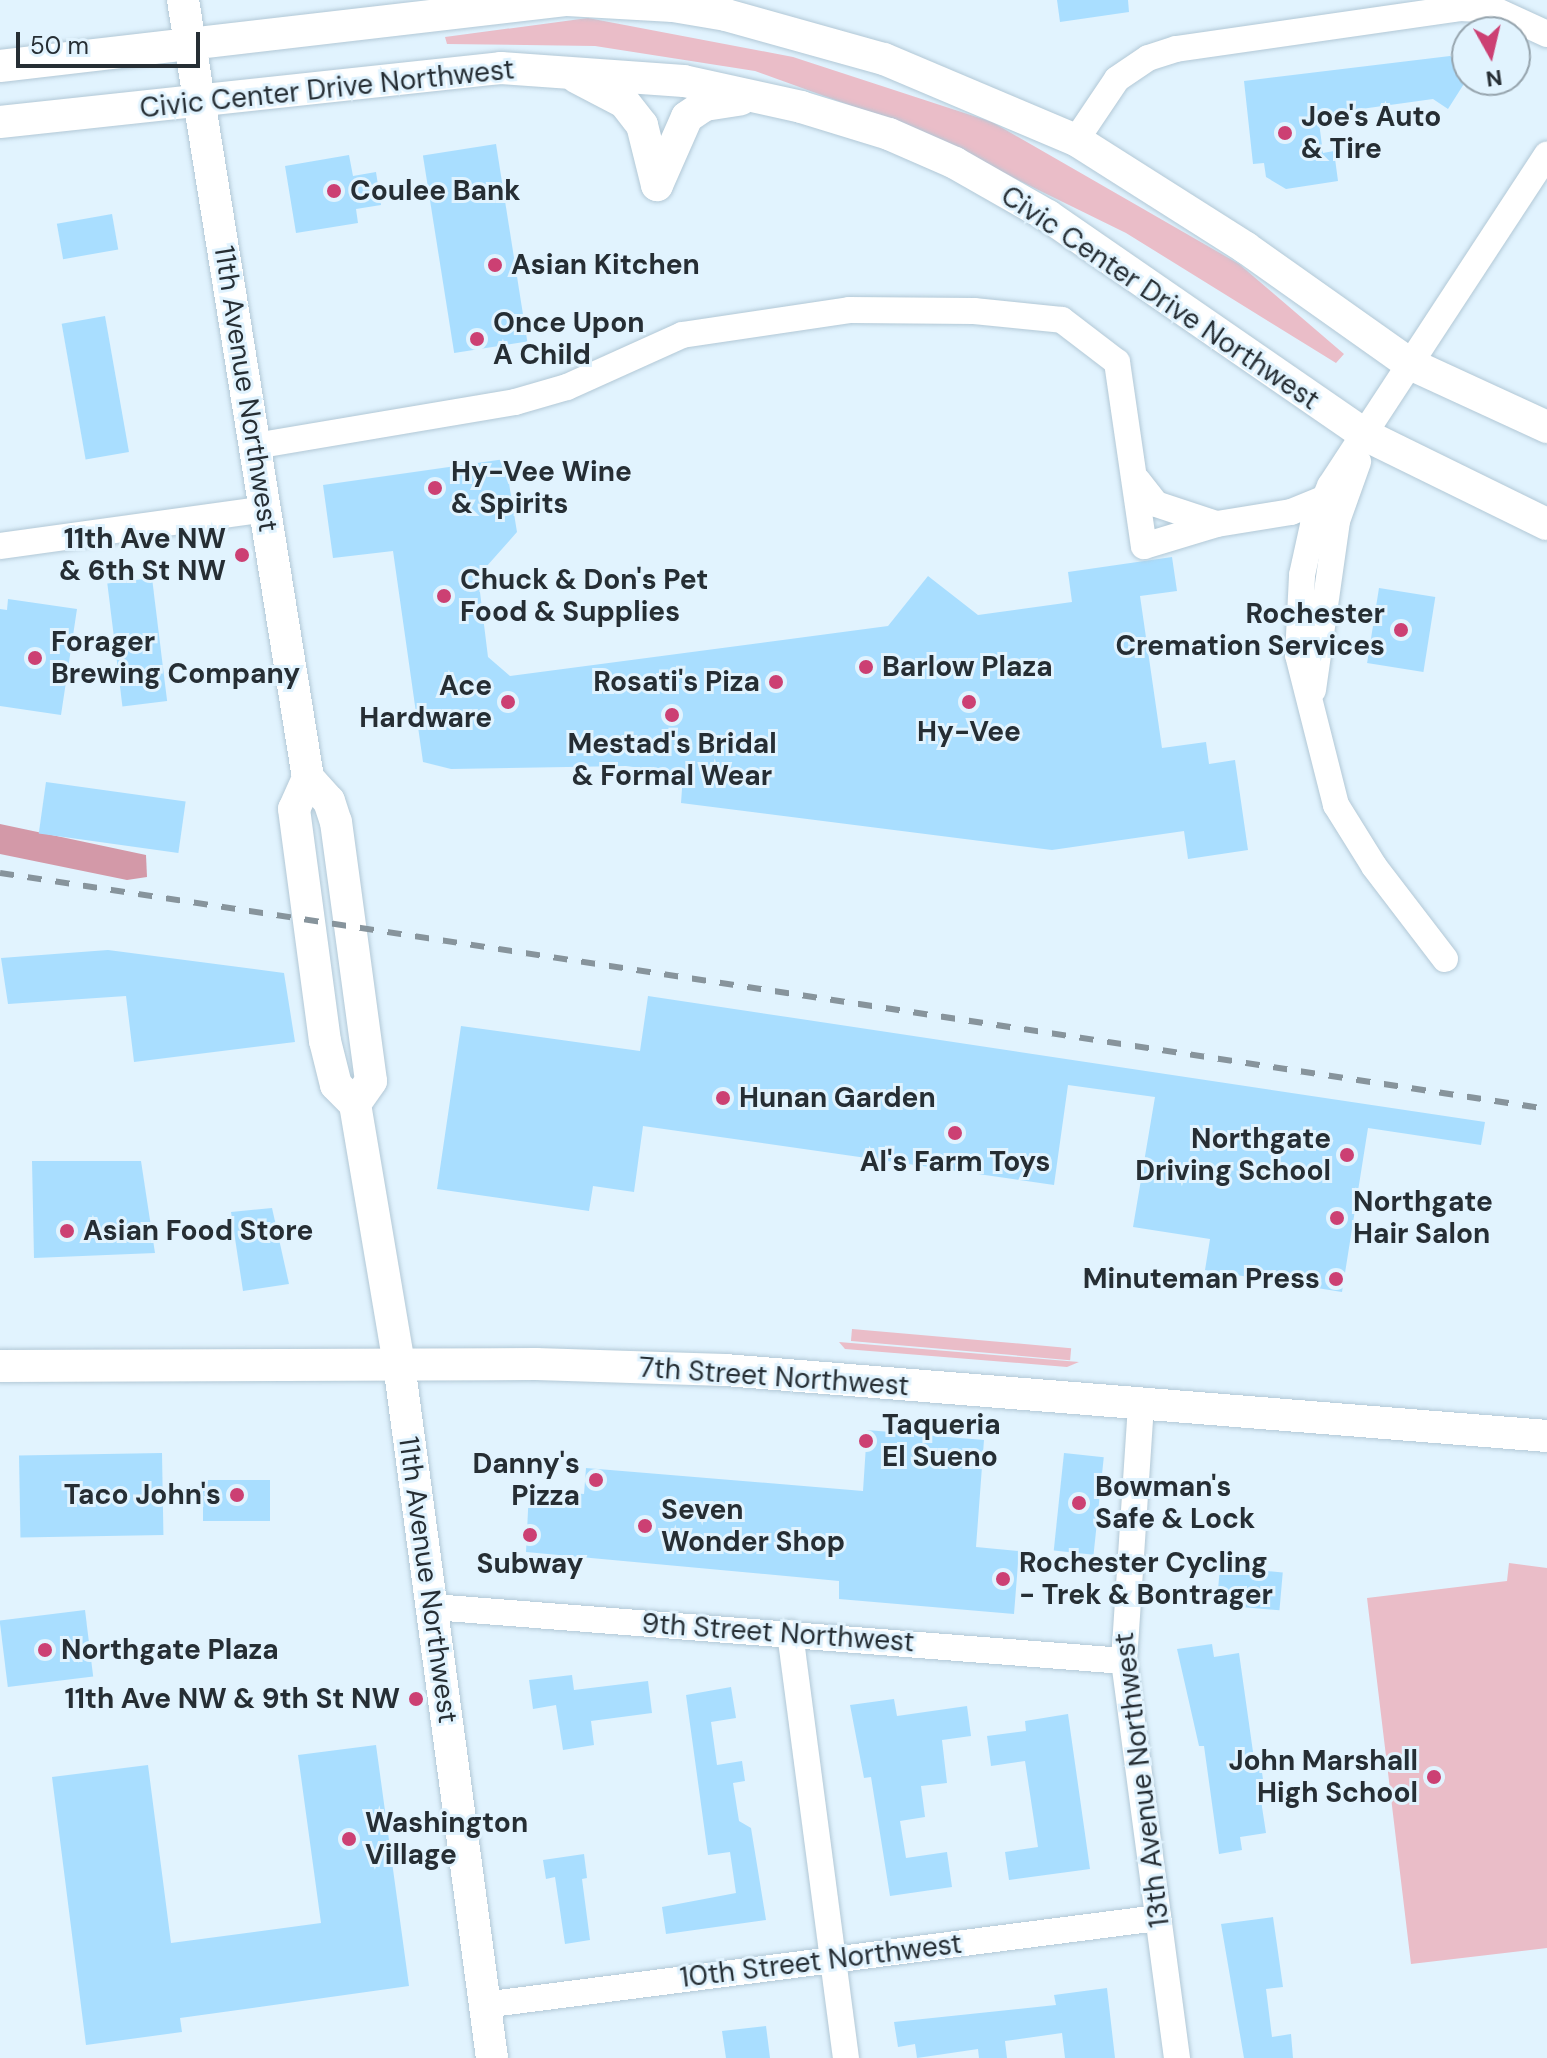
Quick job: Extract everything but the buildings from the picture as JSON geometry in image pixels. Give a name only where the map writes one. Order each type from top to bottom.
[{"type":"main road","name":"11th Avenue Northwest","points":[[183,0],[308,778],[329,801],[347,898],[371,1081],[355,1104],[399,1364],[492,2058]]},
{"type":"main road","name":"Civic Center Drive Northwest","points":[[0,66],[190,47],[567,0],[673,6],[738,18],[884,59],[1076,140],[1246,248],[1410,364],[1547,427]]},
{"type":"main road","name":"Civic Center Drive Northwest","points":[[0,122],[501,68],[564,70],[684,81],[847,120],[955,163],[1048,216],[1367,436],[1547,524]]},
{"type":"main road","points":[[564,70],[624,102],[642,125],[657,185],[687,117],[705,105],[754,97]]},
{"type":"main road","name":"7th Street Northwest","points":[[0,1366],[399,1364],[725,1370],[1547,1436]]},
{"type":"street","points":[[1076,140],[1117,79],[1148,58],[1432,5],[1495,10],[1547,34]]},
{"type":"street","points":[[1445,959],[1374,866],[1336,805],[1298,655],[1302,575],[1324,499],[1547,155]]},
{"type":"street","points":[[255,446],[515,402],[595,375],[682,335],[746,324],[895,309],[1062,320],[1117,362],[1138,481],[1144,546],[1217,524],[1279,515],[1324,499]]},
{"type":"street","points":[[1312,702],[1337,521],[1367,436]]},
{"type":"street","points":[[1138,481],[1156,504],[1217,524]]},
{"type":"street","points":[[0,546],[265,509]]},
{"type":"street","name":"13th Avenue Northwest","points":[[1141,1405],[1124,1661],[1177,2058]]},
{"type":"street","name":"9th Street Northwest","points":[[433,1607],[1124,1661]]},
{"type":"street","points":[[790,1633],[846,2058]]},
{"type":"street","name":"10th Street Northwest","points":[[484,2005],[1158,1918]]},
{"type":"shaded area","points":[[588,18],[793,57],[992,122],[1239,264],[1344,354],[1336,363],[1126,233],[910,127],[755,71],[595,46],[447,44],[445,37]]},
{"type":"shaded area","points":[[0,824],[146,855],[147,877],[127,880],[0,854]]},
{"type":"shaded area","points":[[852,1329],[1071,1348],[1070,1360],[851,1341]]},
{"type":"shaded area","points":[[839,1342],[1079,1362],[1067,1367],[845,1349]]},
{"type":"shaded area","points":[[1509,1563],[1547,1568],[1547,1948],[1411,1964],[1367,1598],[1507,1581]]},
{"type":"railway","points":[[0,873],[1547,1109]]},
{"type":"place","name":"Joe's Auto & Tire","points":[[1285,133]]},
{"type":"place","name":"Coulee Bank","points":[[334,191]]},
{"type":"place","name":"Asian Kitchen","points":[[495,265]]},
{"type":"place","name":"Once Upon A Child","points":[[477,339]]},
{"type":"place","name":"Hy-Vee Wine & Spirits","points":[[435,488]]},
{"type":"place","name":"11th Ave NW & 6th St NW","points":[[242,555]]},
{"type":"place","name":"Chuck & Don's Pet Food & Supplies","points":[[444,596]]},
{"type":"place","name":"Rochester Cremation Services","points":[[1401,630]]},
{"type":"place","name":"Forager Brewing Company","points":[[35,658]]},
{"type":"place","name":"Barlow Plaza","points":[[866,667]]},
{"type":"place","name":"Rosati's Piza","points":[[776,682]]},
{"type":"place","name":"Ace Hardware","points":[[508,702]]},
{"type":"place","name":"Hy-Vee","points":[[969,702]]},
{"type":"place","name":"Mestad's Bridal & Formal Wear","points":[[672,715]]},
{"type":"place","name":"Hunan Garden","points":[[723,1098]]},
{"type":"place","name":"Al's Farm Toys","points":[[955,1133]]},
{"type":"place","name":"Northgate Driving School","points":[[1347,1155]]},
{"type":"place","name":"Northgate Hair Salon","points":[[1337,1218]]},
{"type":"place","name":"Asian Food Store","points":[[67,1231]]},
{"type":"place","name":"Minuteman Press","points":[[1336,1279]]},
{"type":"place","name":"Taqueria El Sueno","points":[[866,1441]]},
{"type":"place","name":"Danny's Pizza","points":[[596,1480]]},
{"type":"place","name":"Taco John's","points":[[237,1495]]},
{"type":"place","name":"Bowman's Safe & Lock","points":[[1079,1503]]},
{"type":"place","name":"Seven Wonder Shop","points":[[645,1526]]},
{"type":"place","name":"Subway","points":[[530,1535]]},
{"type":"place","name":"Rochester Cycling - Trek & Bontrager","points":[[1003,1579]]},
{"type":"place","name":"Northgate Plaza","points":[[45,1650]]},
{"type":"place","name":"11th Ave NW & 9th St NW","points":[[416,1699]]},
{"type":"place","name":"John Marshall High School","points":[[1434,1777]]},
{"type":"place","name":"Washington Village","points":[[349,1839]]}]
